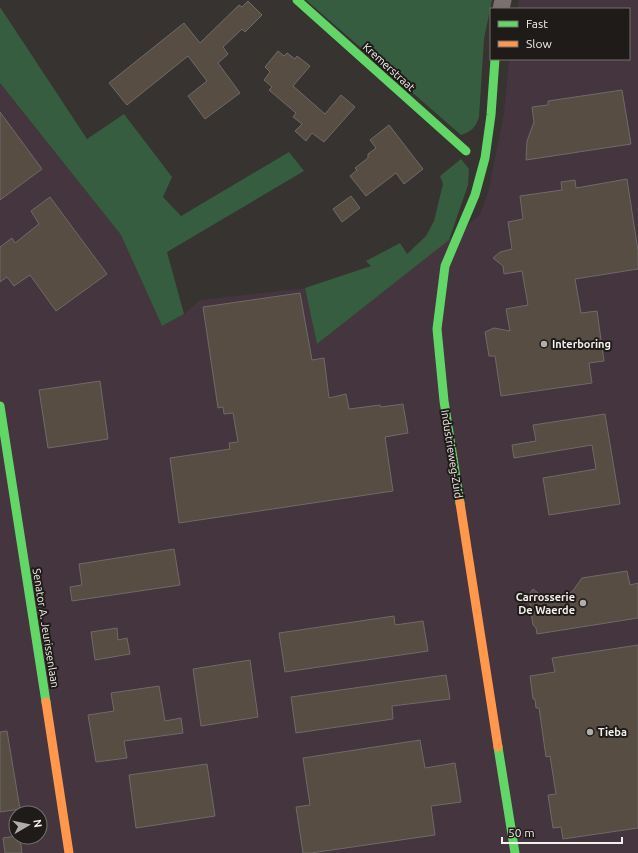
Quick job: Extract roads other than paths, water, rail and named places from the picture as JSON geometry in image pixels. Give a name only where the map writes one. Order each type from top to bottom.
[{"type":"street","name":"Kremerstraat","points":[[297,0],[466,152]]},
{"type":"street","name":"Industrieweg-Zuid","points":[[495,60],[491,115],[484,158],[475,195],[445,266],[437,330],[444,401],[515,853]]},
{"type":"street","name":"Senator A. Jeurissenlaan","points":[[0,406],[69,853]]},
{"type":"place","name":"Interboring","points":[[544,344]]},
{"type":"place","name":"Carrosserie De Waerde","points":[[583,603]]},
{"type":"place","name":"Tieba","points":[[590,732]]}]
